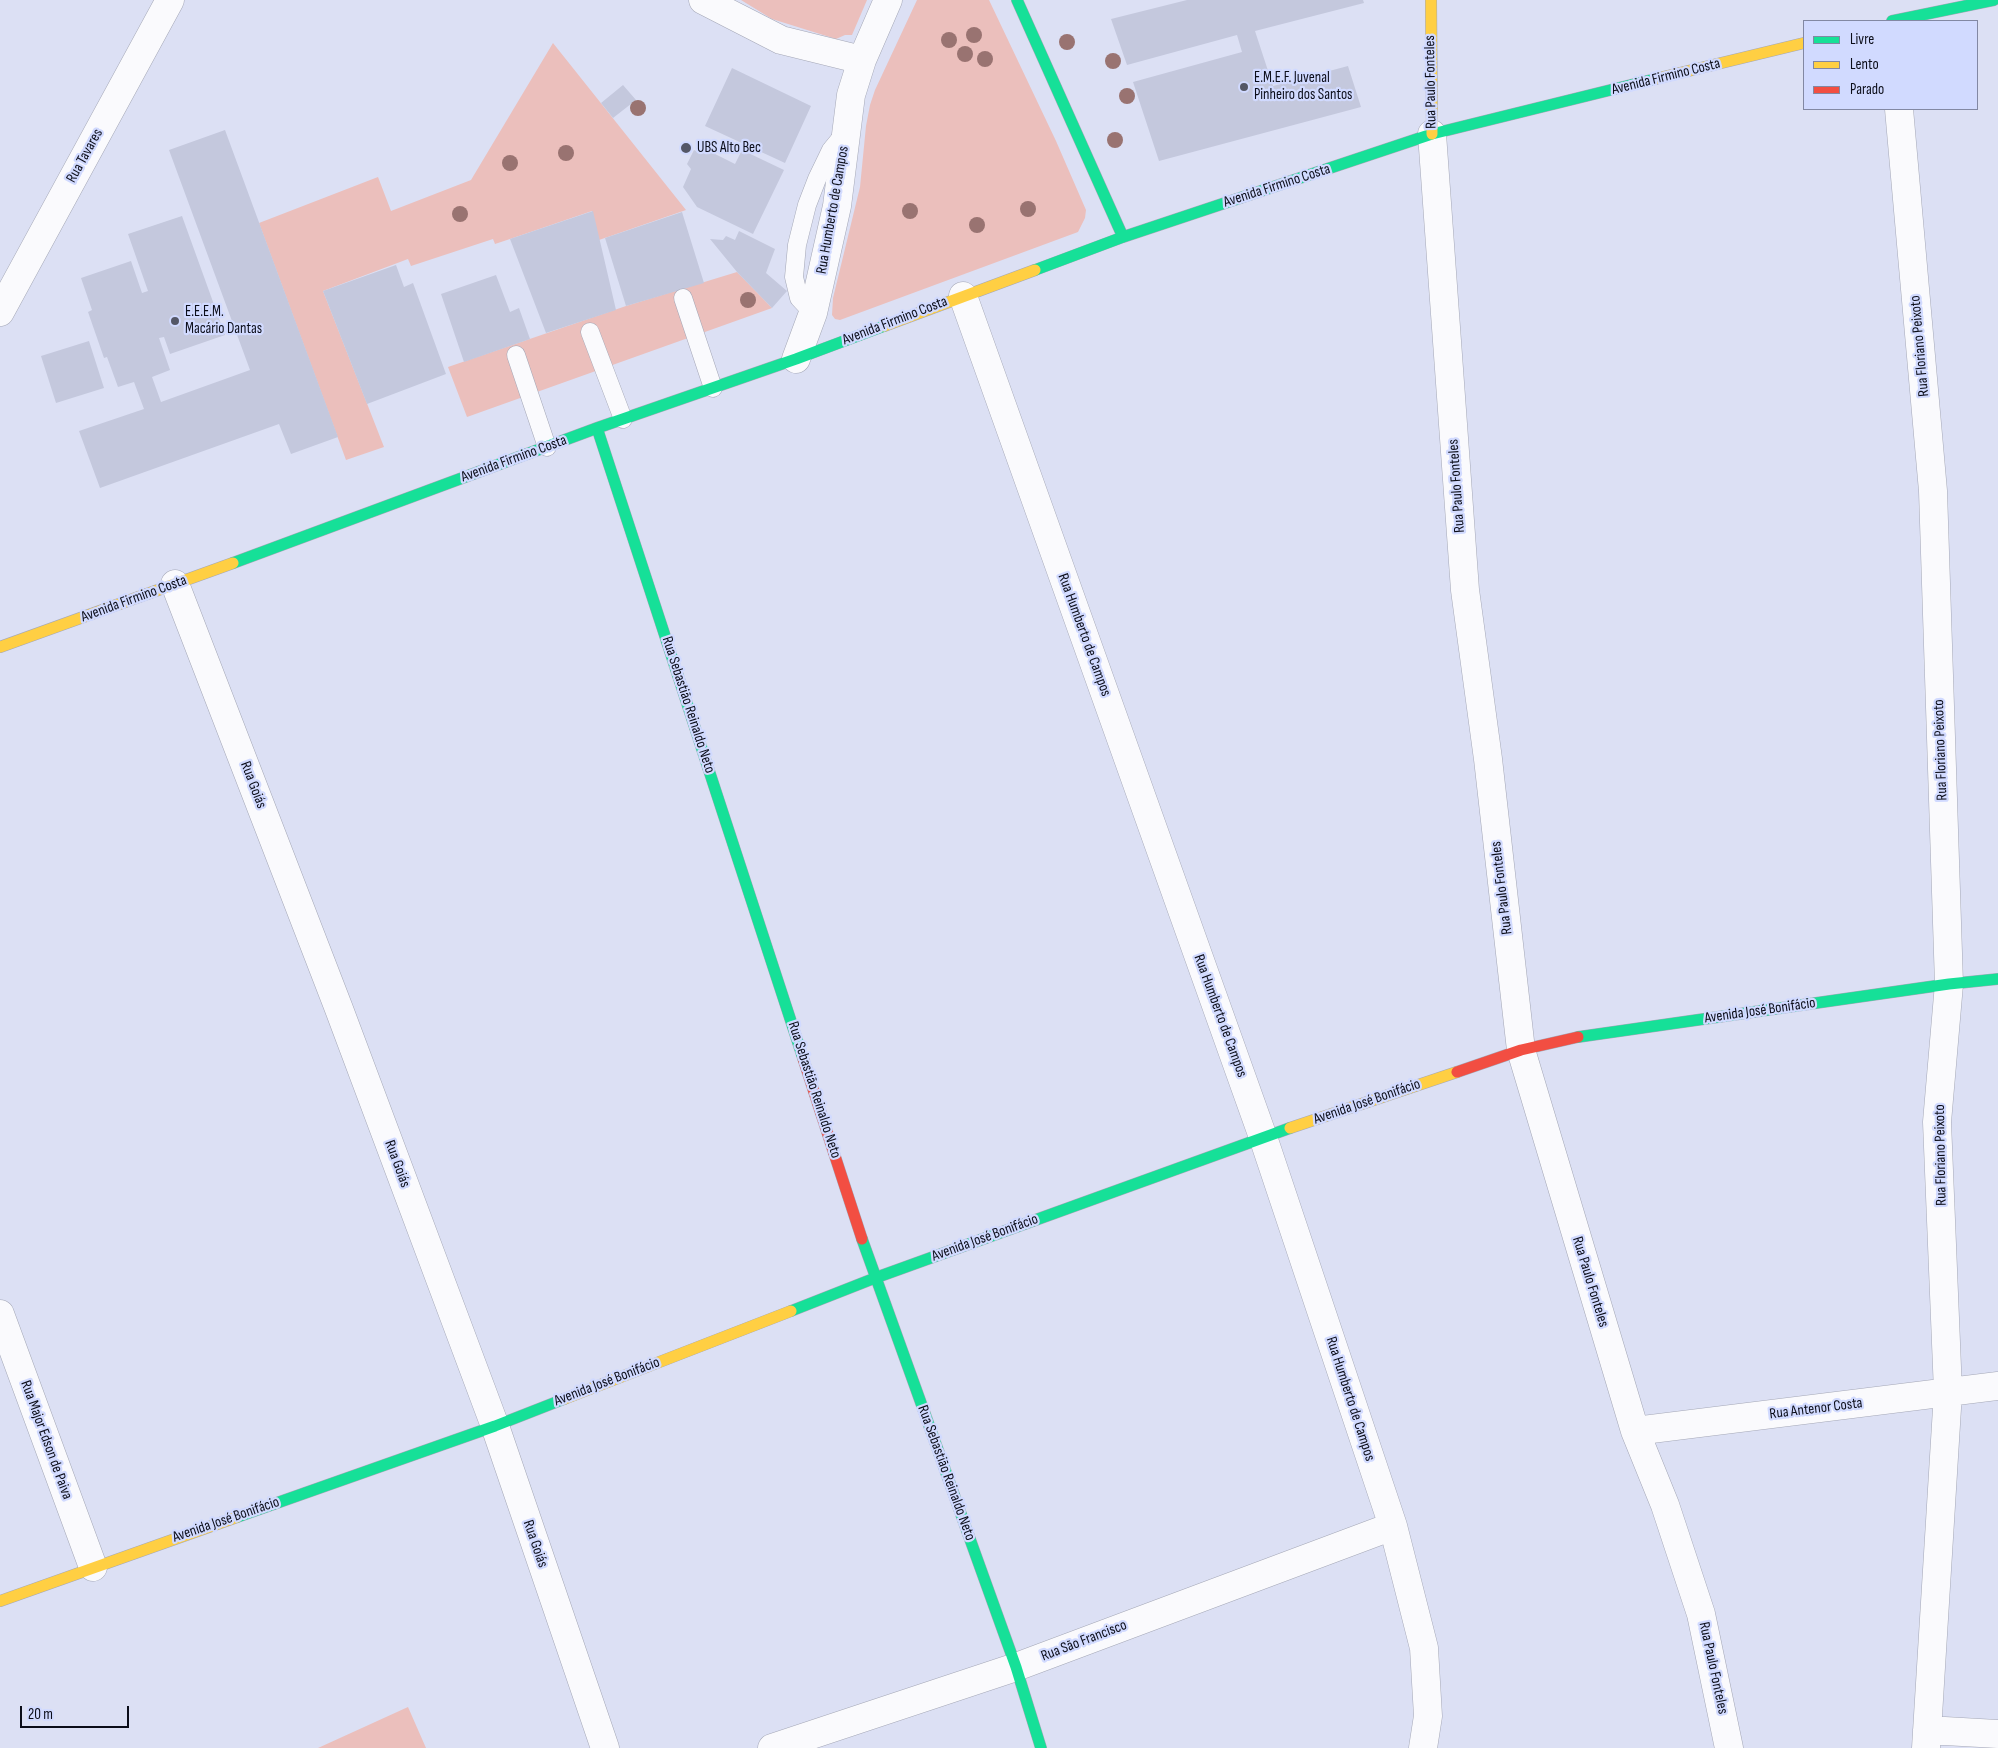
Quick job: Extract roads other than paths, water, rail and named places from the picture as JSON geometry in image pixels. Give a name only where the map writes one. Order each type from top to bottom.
[{"type":"street","name":"Rua Tavares","points":[[0,312],[170,0]]},
{"type":"street","points":[[703,0],[781,40],[862,60]]},
{"type":"street","name":"Rua Humberto de Campos","points":[[796,359],[813,313],[836,206],[851,95],[862,60],[888,0]]},
{"type":"street","points":[[1017,0],[1123,237]]},
{"type":"street","name":"Rua Paulo Fonteles","points":[[1431,0],[1432,134],[1465,590],[1488,760],[1521,1050],[1635,1431],[1666,1505],[1701,1614],[1730,1748]]},
{"type":"street","points":[[1897,20],[1994,0]]},
{"type":"street","name":"Avenida Firmino Costa","points":[[0,647],[546,446],[796,359],[1123,237],[1432,134],[1803,43]]},
{"type":"street","name":"Rua Floriano Peixoto","points":[[1899,110],[1933,491],[1949,984],[1938,1122],[1948,1392],[1926,1739]]},
{"type":"street","name":"Rua Humberto de Campos","points":[[963,296],[1263,1137],[1393,1526],[1424,1648],[1428,1716],[1423,1748]]},
{"type":"street","name":"Rua Sebastião Reinaldo Neto","points":[[597,428],[875,1278],[1016,1667],[1040,1748]]},
{"type":"street","name":"Rua Goiás","points":[[175,584],[332,990],[495,1426],[605,1748]]},
{"type":"street","name":"Avenida José Bonifácio","points":[[0,1601],[93,1566],[495,1426],[875,1278],[1263,1137],[1521,1050],[1566,1039],[1949,984],[1998,979]]},
{"type":"street","name":"Rua Major Edson de Paiva","points":[[0,1314],[93,1566]]},
{"type":"street","name":"Rua Antenor Costa","points":[[1635,1431],[1998,1386]]},
{"type":"street","name":"Rua São Francisco","points":[[772,1748],[1016,1667],[1393,1526]]},
{"type":"street","points":[[1926,1739],[1998,1734]]},
{"type":"lane","points":[[683,298],[713,388]]},
{"type":"lane","points":[[590,332],[623,419]]},
{"type":"lane","points":[[516,355],[546,446]]},
{"type":"place","name":"E.M.E.F. Juvenal Pinheiro dos Santos","points":[[1244,87]]},
{"type":"place","name":"UBS Alto Bec","points":[[686,148]]},
{"type":"place","name":"E.E.E.M. Macário Dantas","points":[[175,321]]}]
